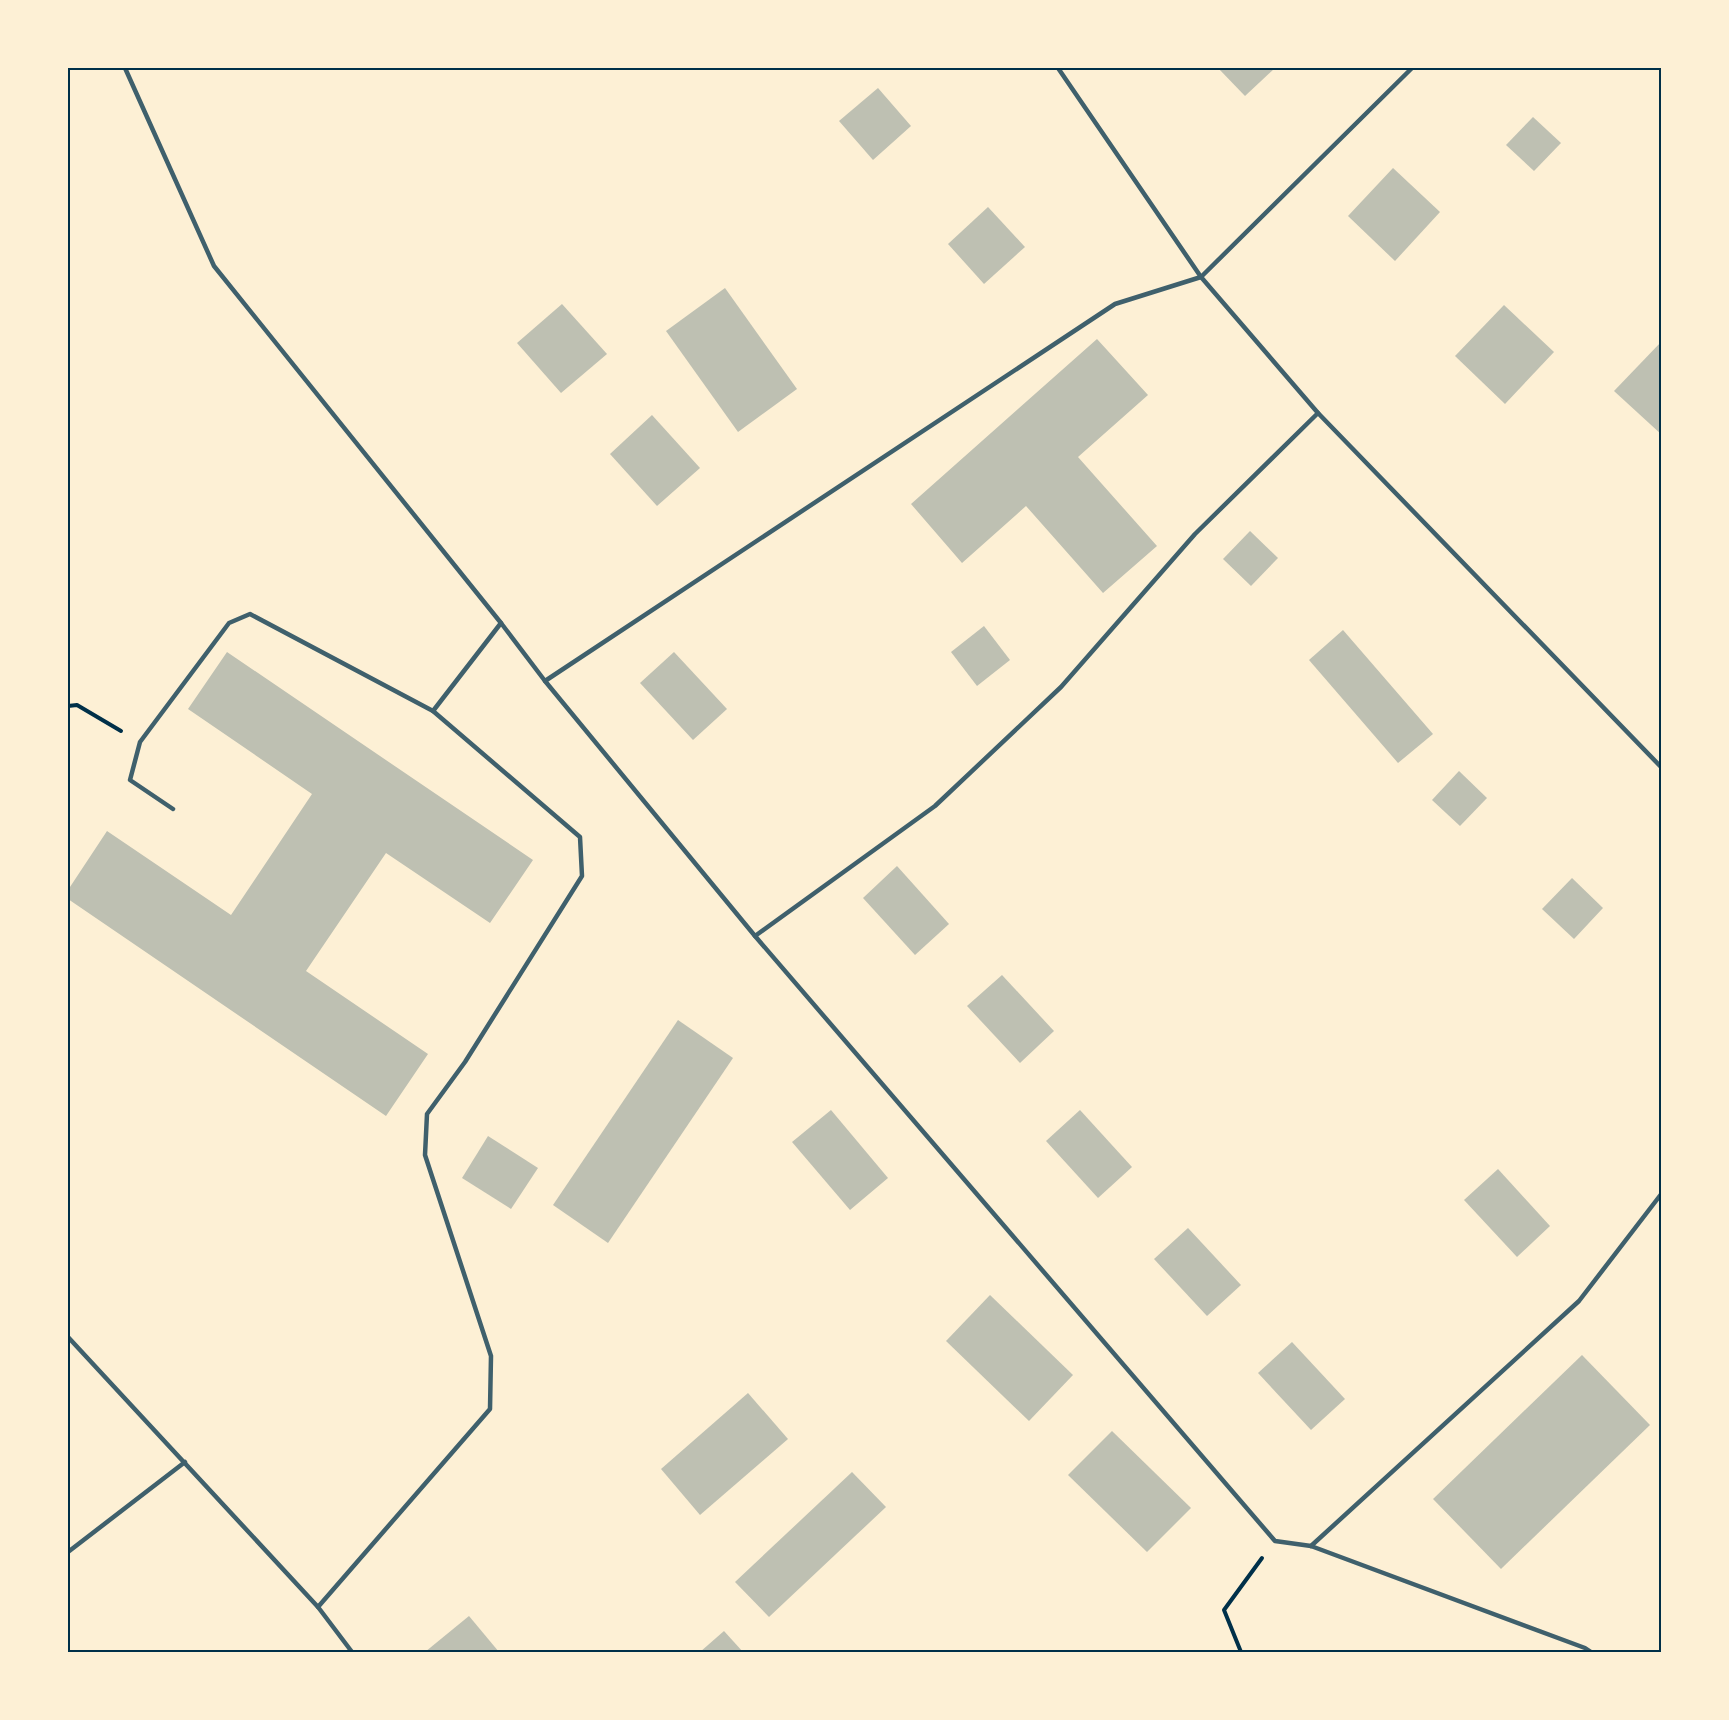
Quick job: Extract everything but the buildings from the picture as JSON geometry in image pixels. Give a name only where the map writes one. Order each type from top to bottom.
[{"type":"lane","points":[[125,68],[213,266],[501,623],[545,681],[755,936],[1275,1540],[1311,1546],[1585,1648],[1591,1653]]},
{"type":"lane","points":[[1058,68],[1201,277],[1318,413],[1662,768]]},
{"type":"lane","points":[[545,681],[1115,304],[1201,277],[1412,68]]},
{"type":"lane","points":[[755,936],[935,806],[1061,687],[1195,534],[1318,413]]},
{"type":"lane","points":[[173,809],[130,780],[140,742],[229,623],[250,614],[433,711],[579,837],[582,876],[465,1062],[428,1114],[425,1155],[491,1356],[490,1409],[318,1607]]},
{"type":"lane","points":[[433,711],[501,623]]},
{"type":"lane","points":[[1311,1546],[1579,1301],[1662,1193]]},
{"type":"lane","points":[[68,1337],[318,1607],[352,1653]]},
{"type":"lane","points":[[68,1552],[185,1462]]},
{"type":"path","points":[[68,706],[77,705],[140,742]]},
{"type":"path","points":[[1240,1653],[1224,1610],[1275,1540]]}]
